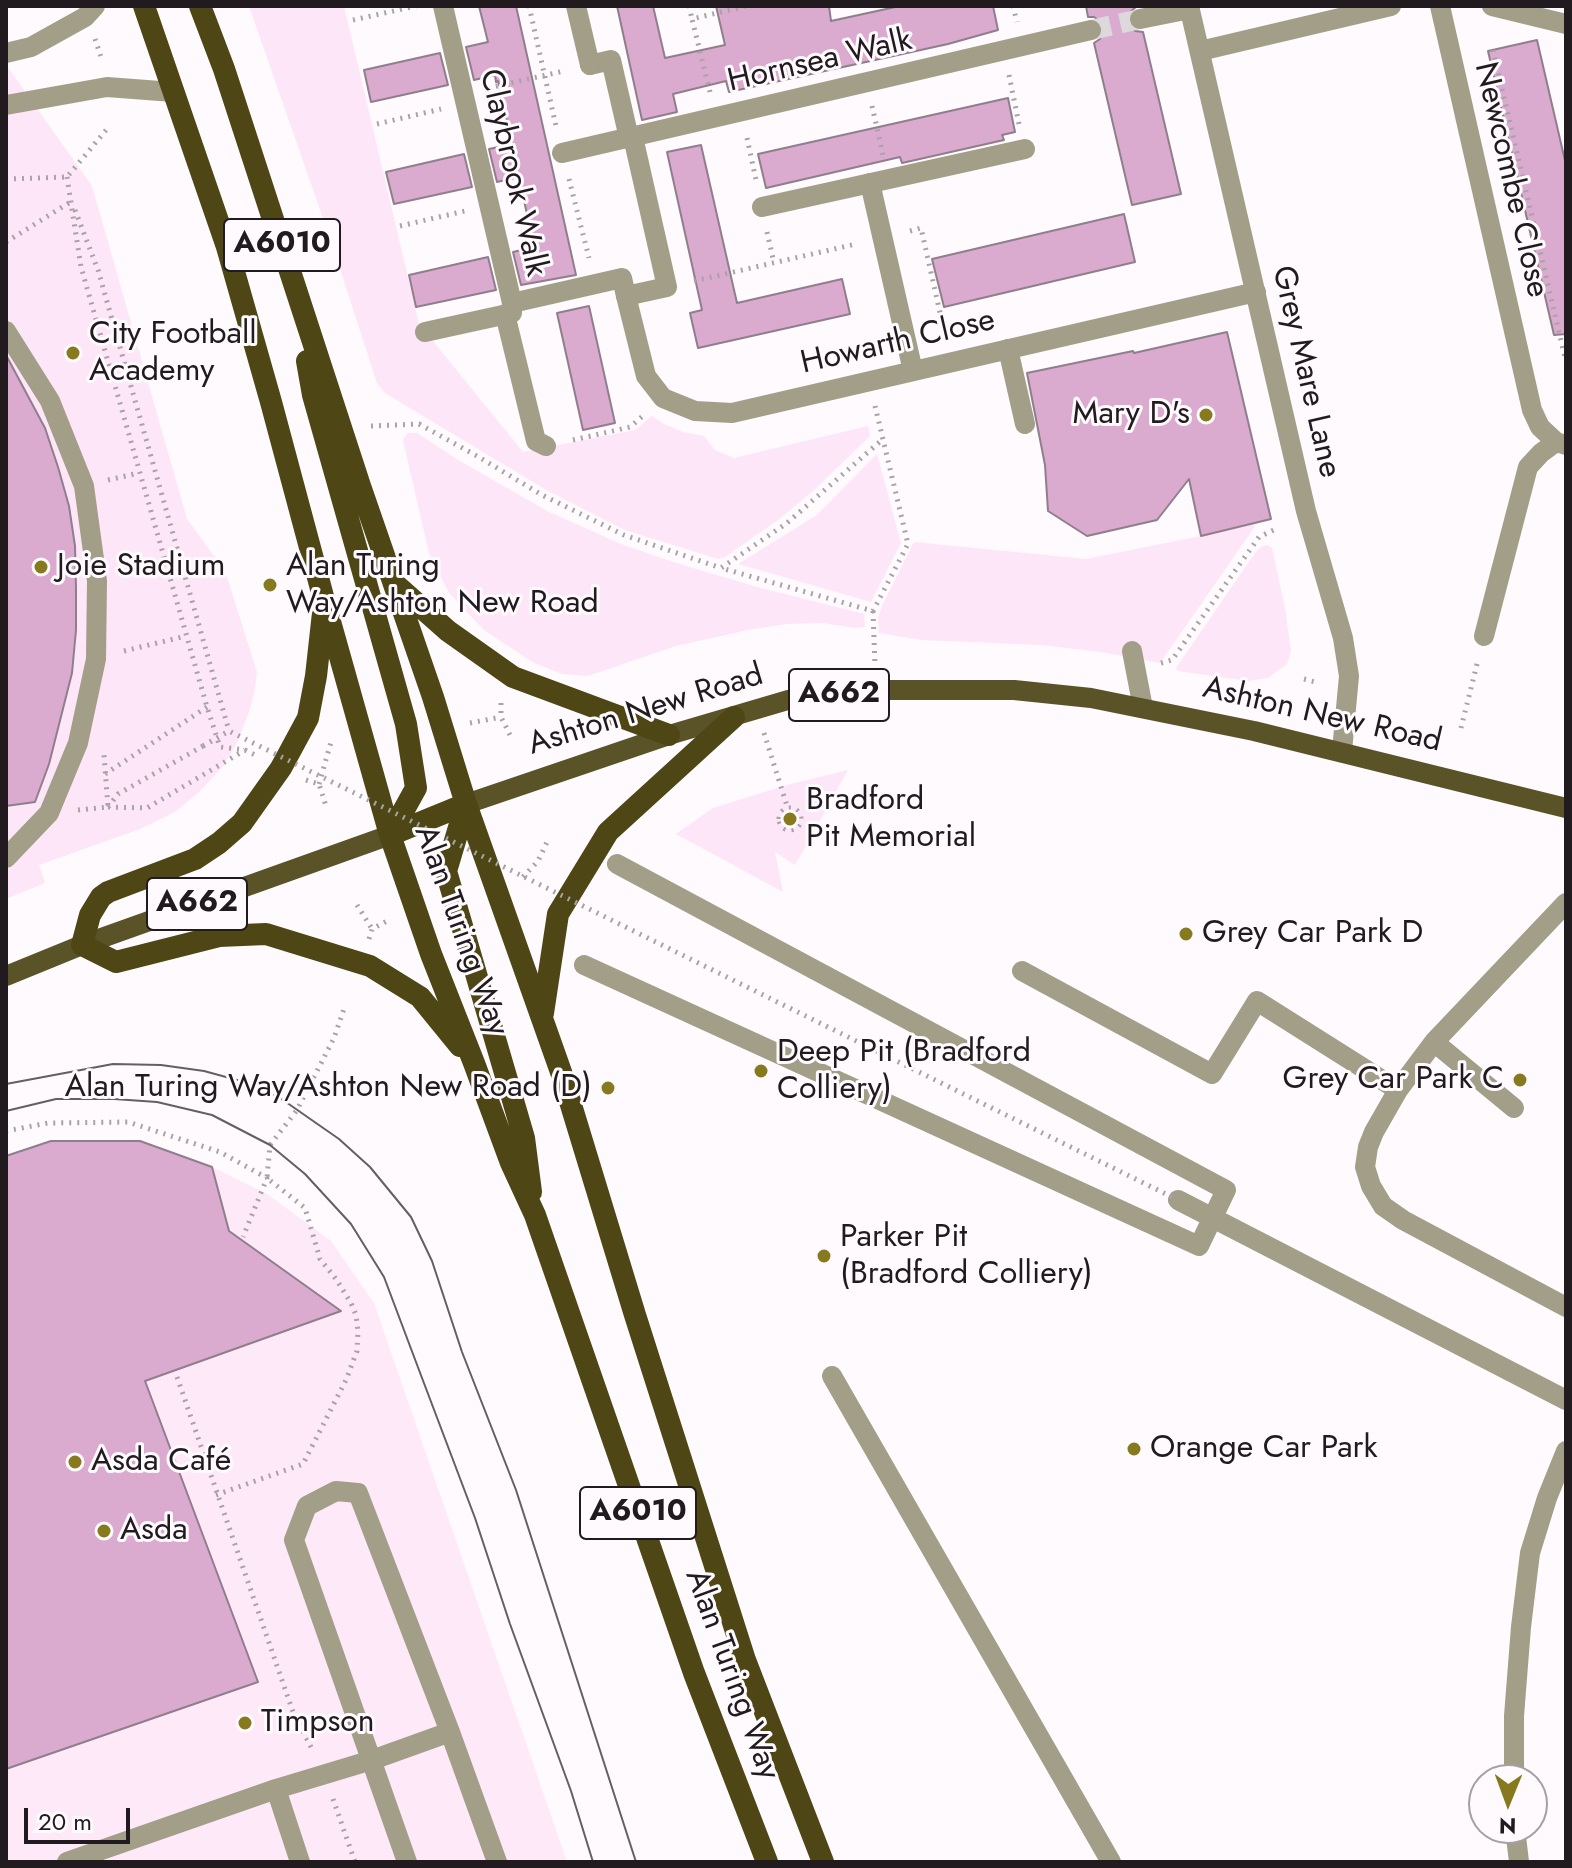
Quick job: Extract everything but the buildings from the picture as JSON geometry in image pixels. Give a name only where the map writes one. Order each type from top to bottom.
[{"type":"highway","name":"Alan Turing Way","points":[[144,6],[231,261],[390,835],[431,954],[511,1163],[535,1215],[694,1673],[767,1862]]},
{"type":"highway","name":"Alan Turing Way","points":[[200,6],[224,69],[396,584],[466,804],[542,1017],[745,1660],[823,1862]]},
{"type":"highway","points":[[287,262],[313,395],[406,724],[416,788],[390,835]]},
{"type":"highway","points":[[396,584],[448,631],[513,677],[669,735]]},
{"type":"highway","points":[[324,600],[308,718],[281,768],[242,823],[219,843],[195,859],[101,897],[90,915],[82,945],[116,962],[219,936],[266,934],[360,961],[420,997],[474,1063]]},
{"type":"highway","points":[[542,1017],[558,914],[608,832],[734,717]]},
{"type":"highway","points":[[466,804],[446,871],[524,1138],[535,1215]]},
{"type":"highway","name":"Ashton New Road","points":[[390,835],[466,804]]},
{"type":"main road","name":"Ashton New Road","points":[[466,804],[669,735],[788,700],[876,691],[1014,690],[1091,698],[1254,731],[1566,808]]},
{"type":"main road","name":"Ashton New Road","points":[[6,976],[82,945],[390,835]]},
{"type":"street","points":[[6,53],[31,47],[85,17],[95,6]]},
{"type":"street","name":"Claybrook Walk","points":[[425,332],[509,309],[443,6]]},
{"type":"street","points":[[576,6],[590,65],[611,60],[667,287],[626,296]]},
{"type":"street","points":[[1200,51],[1391,6]]},
{"type":"street","name":"Newcombe Close","points":[[1440,6],[1532,410],[1540,427],[1561,444]]},
{"type":"street","points":[[1492,6],[1566,24]]},
{"type":"street","points":[[1140,19],[1189,7]]},
{"type":"street","name":"Grey Mare Lane","points":[[1189,7],[1306,511],[1343,638],[1349,676],[1342,751]]},
{"type":"street","name":"Hornsea Walk","points":[[562,153],[1091,30]]},
{"type":"street","points":[[6,105],[107,87],[173,92]]},
{"type":"street","points":[[762,207],[1025,149]]},
{"type":"street","points":[[879,181],[884,238],[913,371]]},
{"type":"street","points":[[546,446],[536,441],[509,309],[622,278],[646,376],[663,398]]},
{"type":"street","name":"Howarth Close","points":[[663,398],[695,411],[732,413],[1256,292]]},
{"type":"street","points":[[6,331],[50,401],[84,486],[97,581],[96,659],[78,743],[49,813],[6,858]]},
{"type":"street","points":[[1008,349],[1025,424]]},
{"type":"street","points":[[1484,636],[1528,467],[1541,453],[1561,444]]},
{"type":"street","points":[[1133,660],[1143,708]]},
{"type":"street","points":[[584,965],[1199,1246],[1226,1190],[617,864]]},
{"type":"street","points":[[1566,903],[1434,1042],[1398,1090],[1374,1132],[1365,1167],[1371,1186],[1383,1206],[1413,1226],[1566,1307]]},
{"type":"street","points":[[1022,971],[1212,1074],[1257,1001],[1398,1090]]},
{"type":"street","points":[[1434,1042],[1514,1108]]},
{"type":"street","points":[[1178,1200],[1566,1400]]},
{"type":"street","points":[[832,1376],[1111,1862]]},
{"type":"street","points":[[1514,1764],[1514,1716],[1530,1553],[1566,1451]]},
{"type":"street","points":[[407,1862],[294,1540],[307,1506],[336,1491],[358,1493],[497,1862]]},
{"type":"street","points":[[67,1862],[450,1732]]},
{"type":"street","points":[[276,1789],[300,1862]]},
{"type":"path","points":[[353,20],[417,6]]},
{"type":"path","points":[[689,6],[716,117]]},
{"type":"path","points":[[692,19],[746,6]]},
{"type":"path","points":[[91,27],[105,71]]},
{"type":"path","points":[[1493,50],[1566,362]]},
{"type":"path","points":[[1003,51],[1025,149]]},
{"type":"path","points":[[377,124],[590,65]]},
{"type":"path","points":[[866,82],[879,181]]},
{"type":"path","points":[[6,179],[67,177],[107,129]]},
{"type":"path","points":[[67,177],[81,267],[207,707],[220,747],[245,750],[147,808],[108,807],[118,794],[229,731]]},
{"type":"path","points":[[6,242],[72,201]]},
{"type":"path","points":[[72,201],[98,270],[229,731],[1178,1200]]},
{"type":"path","points":[[400,226],[489,206]]},
{"type":"path","points":[[913,244],[909,231],[921,228],[941,317]]},
{"type":"path","points":[[667,287],[884,238]]},
{"type":"path","points":[[869,381],[908,544],[873,611],[876,691]]},
{"type":"path","points":[[546,446],[630,427],[663,398]]},
{"type":"path","points":[[343,432],[377,424],[419,424],[542,495],[624,535],[721,568],[873,611]]},
{"type":"path","points":[[721,568],[787,523],[883,439]]},
{"type":"path","points":[[1133,660],[1172,660],[1259,537],[1278,528]]},
{"type":"path","points":[[96,659],[186,636]]},
{"type":"path","points":[[1461,728],[1484,636]]},
{"type":"path","points":[[1304,679],[1319,683]]},
{"type":"path","points":[[501,701],[501,717],[510,735]]},
{"type":"path","points":[[105,774],[207,707]]},
{"type":"path","points":[[756,710],[788,809]]},
{"type":"path","points":[[461,725],[501,717]]},
{"type":"path","points":[[326,806],[319,784],[331,742]]},
{"type":"path","points":[[297,777],[319,784]]},
{"type":"path","points":[[788,809],[795,810],[801,819],[799,825],[790,830],[779,821],[780,815],[788,809]]},
{"type":"path","points":[[517,882],[538,861],[547,842]]},
{"type":"path","points":[[538,861],[548,866]]},
{"type":"path","points":[[357,905],[372,929]]},
{"type":"path","points":[[366,948],[372,929],[387,921]]},
{"type":"path","points":[[243,1237],[267,1178],[270,1145],[297,1110],[334,1038],[344,1009]]},
{"type":"path","points":[[6,1131],[48,1123],[128,1122],[220,1152],[267,1178],[305,1208],[320,1259],[336,1279],[356,1315],[357,1351],[346,1380],[303,1464],[216,1495]]},
{"type":"path","points":[[177,1377],[277,1666]]},
{"type":"shaded area","points":[[249,6],[344,6],[419,324],[523,452],[635,430],[652,416],[683,432],[704,436],[715,450],[734,458],[868,426],[870,436],[778,520],[718,559],[625,530],[548,491],[385,393],[377,383]]},
{"type":"shaded area","name":"City Football Academy","points":[[6,65],[92,186],[187,519],[225,571],[257,672],[250,709],[237,743],[221,769],[199,792],[175,812],[140,829],[39,865],[45,883],[6,899]]},
{"type":"shaded area","points":[[408,433],[417,433],[547,511],[621,544],[757,587],[864,614],[865,627],[822,623],[748,630],[676,646],[588,676],[562,674],[534,663],[484,630],[449,593],[429,553],[403,440]]},
{"type":"shaded area","points":[[877,454],[901,543],[871,602],[738,564],[817,515]]},
{"type":"shaded area","points":[[1256,522],[1160,663],[1041,645],[922,640],[879,633],[878,618],[882,606],[914,542],[1086,559]]},
{"type":"shaded area","points":[[1267,545],[1272,548],[1285,608],[1291,651],[1287,664],[1268,678],[1248,681],[1178,671],[1176,668],[1255,553]]},
{"type":"shaded area","points":[[848,770],[795,865],[775,852],[783,892],[676,834],[713,808]]},
{"type":"shaded area","points":[[51,1141],[140,1141],[212,1167],[267,1194],[331,1241],[374,1303],[567,1862],[6,1862],[6,1156]]},
{"type":"tunnel","points":[[1091,30],[1140,19]]},
{"type":"tram line","points":[[6,1084],[113,1064],[161,1065],[204,1071],[248,1083],[283,1100],[339,1139],[370,1167],[411,1217],[432,1261],[462,1352],[516,1490],[636,1862]]},
{"type":"tram line","points":[[6,1111],[56,1099],[114,1099],[157,1102],[212,1115],[270,1145],[305,1174],[351,1224],[384,1277],[475,1518],[593,1862]]},
{"type":"place","name":"City Football Academy","points":[[73,353]]},
{"type":"place","name":"Mary D's","points":[[1206,415]]},
{"type":"place","name":"Joie Stadium","points":[[41,567]]},
{"type":"place","name":"Alan Turing Way/Ashton New Road","points":[[270,585]]},
{"type":"place","name":"Bradford Pit Memorial","points":[[790,819]]},
{"type":"place","name":"Grey Car Park D","points":[[1186,934]]},
{"type":"place","name":"Deep Pit (Bradford Colliery)","points":[[761,1071]]},
{"type":"place","name":"Grey Car Park C","points":[[1520,1080]]},
{"type":"place","name":"Alan Turing Way/Ashton New Road (D)","points":[[608,1088]]},
{"type":"place","name":"Parker Pit (Bradford Colliery)","points":[[824,1256]]},
{"type":"place","name":"Orange Car Park","points":[[1134,1449]]},
{"type":"place","name":"Asda Café","points":[[75,1462]]},
{"type":"place","name":"Asda","points":[[104,1531]]},
{"type":"place","name":"Timpson","points":[[245,1723]]}]
